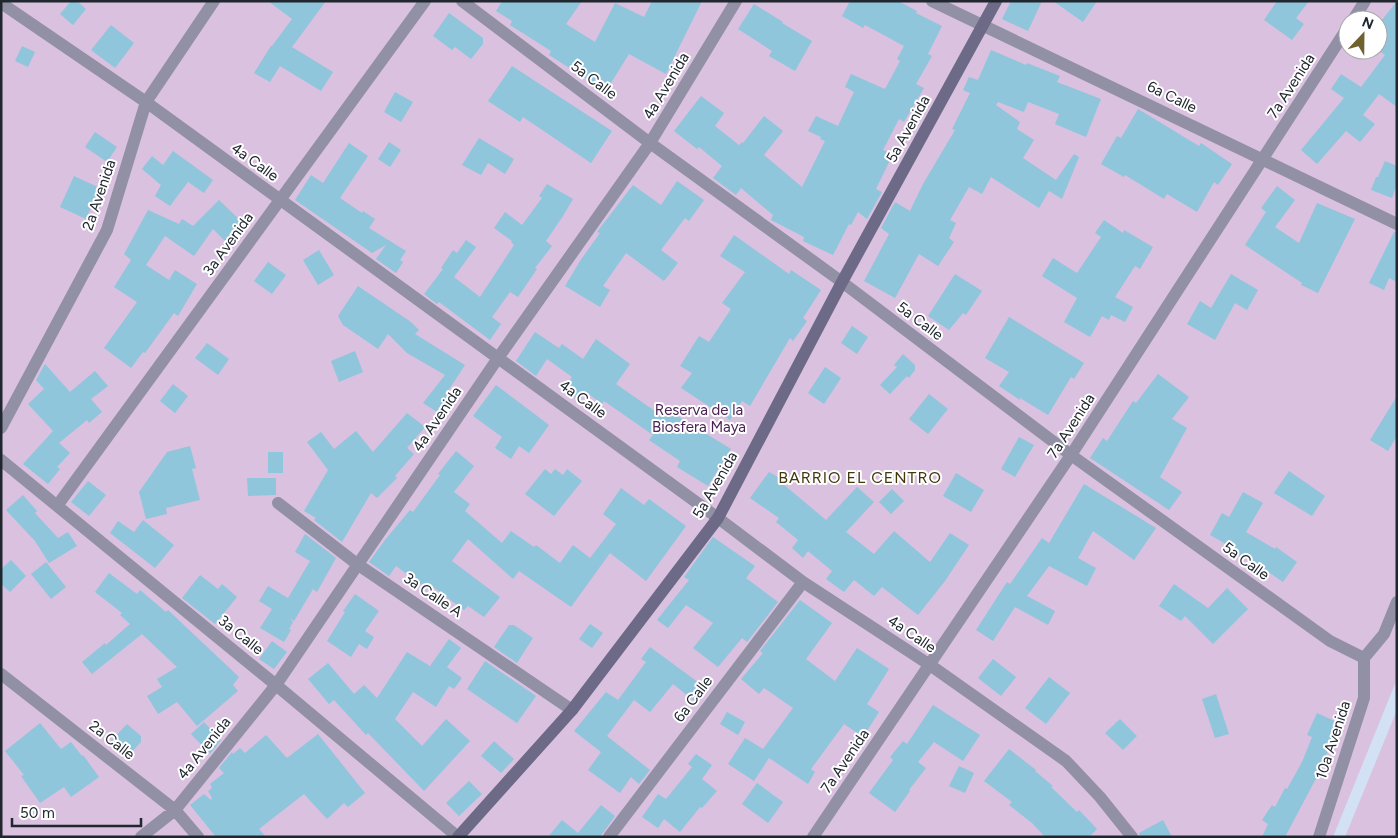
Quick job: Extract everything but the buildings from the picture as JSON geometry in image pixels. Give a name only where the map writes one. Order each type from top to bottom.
[{"type":"street","name":"2a Avenida","points":[[1,428],[107,230],[146,102],[214,1]]},
{"type":"street","name":"3a Avenida","points":[[57,506],[425,1]]},
{"type":"street","name":"5a Calle","points":[[462,1],[650,143],[842,282],[1071,455],[1330,641],[1364,658]]},
{"type":"street","name":"4a Avenida","points":[[141,837],[175,810],[276,685],[498,358],[650,143],[736,1]]},
{"type":"street","name":"6a Calle","points":[[932,1],[1397,224]]},
{"type":"street","name":"5a Avenida","points":[[458,837],[572,710],[718,518],[842,282],[996,1]]},
{"type":"street","name":"4a Calle","points":[[1,3],[146,102],[718,518],[803,582],[930,665],[1066,761],[1100,797],[1132,837]]},
{"type":"street","name":"7a Avenida","points":[[814,837],[1071,455],[1338,44]]},
{"type":"street","name":"3a Calle","points":[[1,460],[458,837]]},
{"type":"street","name":"3a Calle A","points":[[278,503],[357,564],[572,710]]},
{"type":"street","name":"6a Calle","points":[[609,837],[803,582]]},
{"type":"street","points":[[1364,658],[1384,634],[1397,602]]},
{"type":"street","name":"10a Avenida","points":[[1319,837],[1364,698],[1364,658]]},
{"type":"street","name":"2a Calle","points":[[1,674],[175,810],[198,837]]},
{"type":"green space","name":"Reserva de la Biosfera Maya","points":[[1,1],[1397,1],[1397,679],[1333,837],[1,837]]},
{"type":"green space","points":[[1397,710],[1397,837],[1345,837]]},
{"type":"district","name":"BARRIO EL CENTRO","points":[[860,477]]}]
